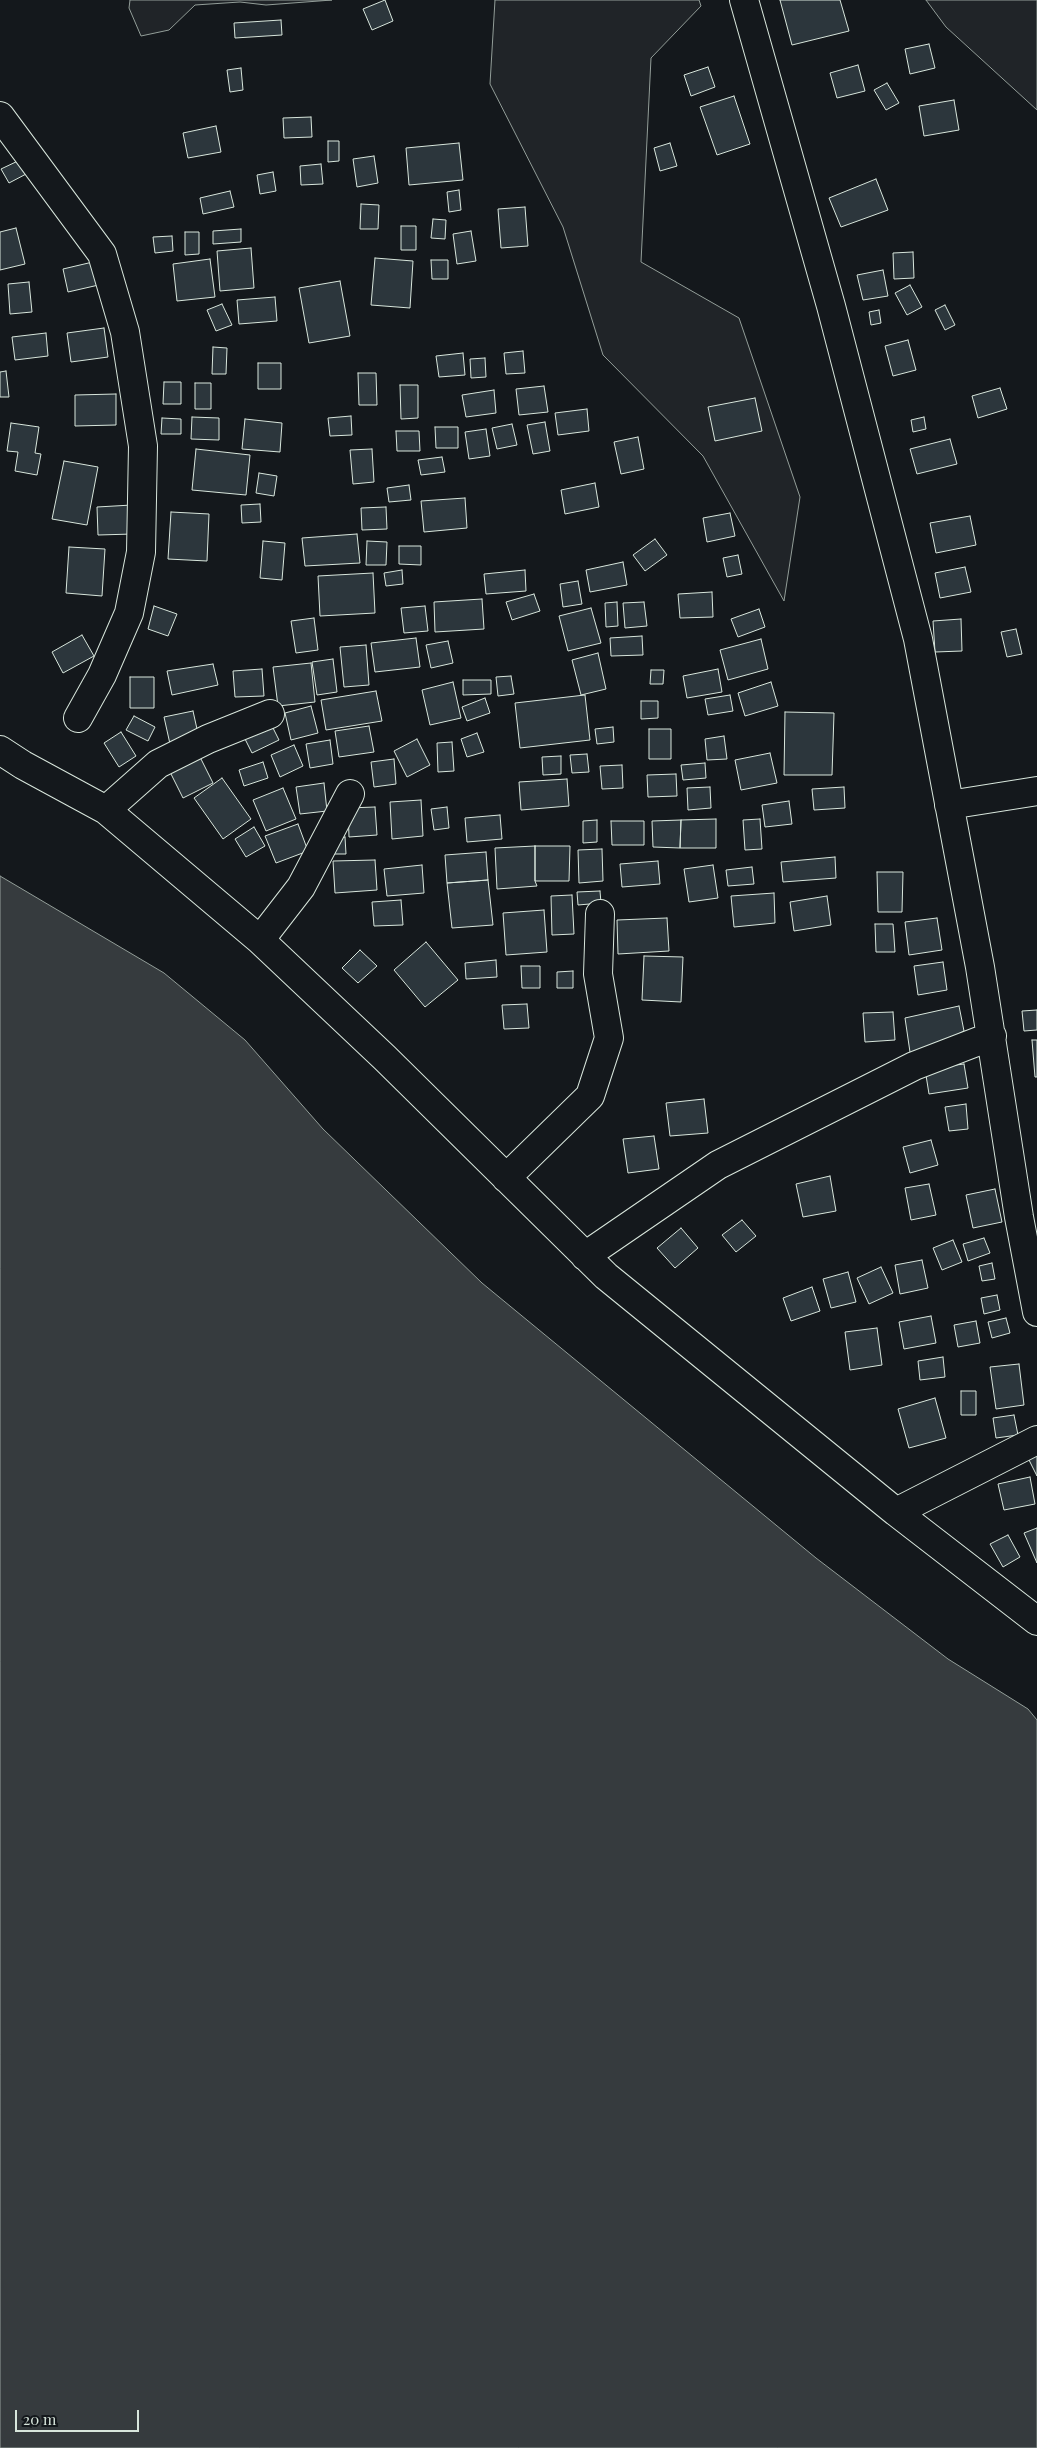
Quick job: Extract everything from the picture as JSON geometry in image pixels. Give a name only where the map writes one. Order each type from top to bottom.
[{"type":"street","points":[[744,0],[831,306],[918,639],[992,1036],[1019,1217],[1037,1312]]},
{"type":"street","points":[[0,116],[102,254],[126,332],[143,446],[141,552],[129,614],[102,675],[78,718]]},
{"type":"street","points":[[106,810],[158,764],[208,739],[270,714]]},
{"type":"street","points":[[0,750],[23,765],[106,810],[260,940],[385,1058],[606,1276],[896,1512],[1037,1621]]},
{"type":"street","points":[[949,805],[1037,791]]},
{"type":"street","points":[[260,940],[301,888],[350,794]]},
{"type":"street","points":[[506,1178],[590,1096],[609,1038],[598,974],[600,914]]},
{"type":"street","points":[[585,1256],[718,1165],[914,1066],[992,1036]]},
{"type":"street","points":[[896,1512],[1037,1440]]},
{"type":"shaded area","points":[[130,0],[332,0],[266,5],[240,2],[195,5],[169,30],[141,36],[129,8]]},
{"type":"shaded area","points":[[495,0],[699,0],[701,6],[651,58],[641,262],[739,318],[800,497],[784,601],[703,456],[603,355],[563,227],[490,84]]},
{"type":"shaded area","points":[[926,0],[1037,0],[1037,110],[946,27]]},
{"type":"shaded area","points":[[0,876],[164,973],[245,1040],[323,1129],[482,1283],[816,1558],[948,1659],[1028,1709],[1037,1720],[1037,2448],[0,2448]]},
{"type":"building","points":[[385,0],[393,21],[372,30],[363,9]]},
{"type":"building","points":[[780,0],[840,0],[849,31],[792,45]]},
{"type":"building","points":[[281,20],[282,35],[235,38],[234,23]]},
{"type":"building","points":[[929,44],[935,68],[910,74],[905,49]]},
{"type":"building","points":[[858,65],[865,91],[837,98],[830,73]]},
{"type":"building","points":[[708,67],[715,87],[691,96],[684,75]]},
{"type":"building","points":[[241,68],[243,90],[230,92],[227,70]]},
{"type":"building","points":[[887,83],[899,103],[886,110],[874,90]]},
{"type":"building","points":[[734,96],[750,144],[717,155],[700,107]]},
{"type":"building","points":[[954,100],[959,130],[924,136],[919,106]]},
{"type":"building","points":[[311,117],[312,137],[284,138],[283,118]]},
{"type":"building","points":[[216,126],[221,152],[188,158],[183,133]]},
{"type":"building","points":[[328,141],[339,141],[339,161],[328,162]]},
{"type":"building","points":[[459,143],[463,180],[409,185],[406,148]]},
{"type":"building","points":[[670,143],[677,166],[660,171],[654,148]]},
{"type":"building","points":[[374,156],[378,183],[357,187],[353,159]]},
{"type":"building","points":[[20,160],[28,173],[9,183],[1,169]]},
{"type":"building","points":[[321,164],[323,184],[301,185],[300,166]]},
{"type":"building","points":[[273,172],[276,191],[260,194],[257,175]]},
{"type":"building","points":[[876,179],[888,210],[841,227],[829,198]]},
{"type":"building","points":[[459,190],[461,210],[449,212],[447,192]]},
{"type":"building","points":[[230,191],[234,207],[203,214],[200,198]]},
{"type":"building","points":[[361,204],[379,205],[378,229],[360,229]]},
{"type":"building","points":[[525,207],[528,246],[501,248],[498,209]]},
{"type":"building","points":[[433,219],[446,220],[445,239],[431,238]]},
{"type":"building","points":[[401,226],[416,226],[416,250],[401,250]]},
{"type":"building","points":[[16,228],[25,264],[0,270],[0,232]]},
{"type":"building","points":[[241,229],[241,242],[213,244],[213,231]]},
{"type":"building","points":[[471,231],[476,261],[457,264],[453,234]]},
{"type":"building","points":[[185,232],[199,232],[199,254],[185,255]]},
{"type":"building","points":[[172,236],[173,251],[155,253],[153,237]]},
{"type":"building","points":[[251,248],[254,288],[220,291],[217,251]]},
{"type":"building","points":[[913,252],[914,278],[894,279],[893,253]]},
{"type":"building","points":[[375,258],[413,261],[410,308],[371,305]]},
{"type":"building","points":[[210,259],[215,297],[177,301],[173,264]]},
{"type":"building","points":[[431,260],[448,260],[448,279],[432,279]]},
{"type":"building","points":[[97,261],[103,284],[68,292],[63,269]]},
{"type":"building","points":[[883,270],[888,296],[863,300],[857,275]]},
{"type":"building","points":[[340,281],[350,336],[309,343],[299,288]]},
{"type":"building","points":[[29,282],[32,312],[10,314],[8,284]]},
{"type":"building","points":[[910,285],[922,307],[907,315],[895,293]]},
{"type":"building","points":[[275,297],[277,321],[239,324],[237,300]]},
{"type":"building","points":[[222,304],[232,325],[216,331],[207,310]]},
{"type":"building","points":[[945,305],[955,325],[945,330],[935,310]]},
{"type":"building","points":[[879,310],[881,323],[871,325],[869,312]]},
{"type":"building","points":[[104,328],[108,357],[71,362],[67,333]]},
{"type":"building","points":[[46,333],[48,356],[15,360],[12,337]]},
{"type":"building","points":[[908,340],[916,370],[893,376],[885,346]]},
{"type":"building","points":[[213,347],[227,348],[226,374],[212,374]]},
{"type":"building","points":[[523,351],[525,373],[506,374],[504,353]]},
{"type":"building","points":[[463,353],[465,375],[439,377],[436,356]]},
{"type":"building","points":[[485,358],[486,377],[471,378],[470,359]]},
{"type":"building","points":[[258,363],[281,363],[281,389],[258,389]]},
{"type":"building","points":[[6,371],[9,397],[0,397],[0,372]]},
{"type":"building","points":[[358,373],[376,373],[377,405],[359,405]]},
{"type":"building","points":[[164,382],[181,382],[181,404],[163,404]]},
{"type":"building","points":[[195,383],[211,383],[211,409],[195,409]]},
{"type":"building","points":[[400,385],[418,385],[418,418],[401,419]]},
{"type":"building","points":[[544,386],[548,412],[519,415],[516,389]]},
{"type":"building","points":[[1000,388],[1007,409],[978,418],[972,396]]},
{"type":"building","points":[[494,390],[496,413],[466,417],[462,395]]},
{"type":"building","points":[[116,394],[116,425],[75,426],[75,395]]},
{"type":"building","points":[[755,398],[762,431],[715,441],[708,407]]},
{"type":"building","points":[[587,409],[589,431],[558,435],[555,413]]},
{"type":"building","points":[[351,416],[352,435],[330,436],[328,418]]},
{"type":"building","points":[[192,417],[219,418],[219,440],[191,439]]},
{"type":"building","points":[[924,417],[926,429],[913,432],[911,420]]},
{"type":"building","points":[[162,418],[181,419],[181,434],[161,434]]},
{"type":"building","points":[[245,419],[282,423],[280,452],[242,449]]},
{"type":"building","points":[[545,422],[550,451],[533,454],[527,425]]},
{"type":"building","points":[[11,423],[39,427],[35,453],[41,454],[37,475],[15,471],[18,452],[7,451]]},
{"type":"building","points":[[512,424],[517,445],[497,449],[492,428]]},
{"type":"building","points":[[435,427],[458,427],[458,448],[436,448]]},
{"type":"building","points":[[486,429],[490,456],[469,459],[465,432]]},
{"type":"building","points":[[396,431],[419,431],[420,451],[397,451]]},
{"type":"building","points":[[638,437],[644,469],[621,474],[614,442]]},
{"type":"building","points":[[950,439],[957,464],[917,474],[910,449]]},
{"type":"building","points":[[196,449],[250,455],[246,495],[192,490]]},
{"type":"building","points":[[372,449],[374,482],[353,484],[350,450]]},
{"type":"building","points":[[442,457],[445,472],[421,475],[418,460]]},
{"type":"building","points":[[64,461],[98,467],[87,525],[52,519]]},
{"type":"building","points":[[259,473],[277,476],[274,496],[256,493]]},
{"type":"building","points":[[595,483],[599,507],[565,514],[561,490]]},
{"type":"building","points":[[409,485],[411,500],[389,502],[387,488]]},
{"type":"building","points":[[465,498],[467,528],[424,532],[421,501]]},
{"type":"building","points":[[260,504],[261,522],[242,523],[241,505]]},
{"type":"building","points":[[132,505],[133,534],[98,535],[97,507]]},
{"type":"building","points":[[386,507],[387,529],[362,530],[361,508]]},
{"type":"building","points":[[171,512],[209,514],[207,561],[168,559]]},
{"type":"building","points":[[730,513],[735,536],[707,542],[703,518]]},
{"type":"building","points":[[970,516],[976,545],[936,553],[930,523]]},
{"type":"building","points":[[357,534],[360,563],[305,566],[302,538]]},
{"type":"building","points":[[655,539],[667,555],[645,571],[633,555]]},
{"type":"building","points":[[263,541],[285,543],[282,580],[260,578]]},
{"type":"building","points":[[367,541],[387,542],[386,565],[366,565]]},
{"type":"building","points":[[399,546],[421,546],[421,565],[399,564]]},
{"type":"building","points":[[69,547],[105,549],[102,596],[66,593]]},
{"type":"building","points":[[738,555],[742,574],[727,577],[723,558]]},
{"type":"building","points":[[623,562],[627,585],[590,592],[586,570]]},
{"type":"building","points":[[965,567],[971,592],[940,598],[935,573]]},
{"type":"building","points":[[402,570],[403,584],[386,586],[384,573]]},
{"type":"building","points":[[525,570],[526,591],[486,594],[484,574]]},
{"type":"building","points":[[373,573],[375,613],[320,616],[318,576]]},
{"type":"building","points":[[578,581],[582,604],[563,607],[560,584]]},
{"type":"building","points":[[712,592],[713,617],[680,618],[678,594]]},
{"type":"building","points":[[534,594],[540,611],[512,620],[506,602]]},
{"type":"building","points":[[482,599],[484,629],[435,632],[434,602]]},
{"type":"building","points":[[617,602],[618,626],[606,627],[605,603]]},
{"type":"building","points":[[644,602],[647,626],[625,628],[623,603]]},
{"type":"building","points":[[154,606],[177,614],[168,636],[148,629]]},
{"type":"building","points":[[425,606],[428,631],[404,633],[401,608]]},
{"type":"building","points":[[591,608],[601,643],[568,651],[559,616]]},
{"type":"building","points":[[759,609],[765,627],[738,637],[731,619]]},
{"type":"building","points":[[314,618],[318,650],[296,653],[291,621]]},
{"type":"building","points":[[961,619],[962,651],[935,652],[933,621]]},
{"type":"building","points":[[1016,629],[1022,654],[1007,657],[1001,632]]},
{"type":"building","points":[[82,635],[94,656],[63,673],[52,652]]},
{"type":"building","points":[[642,636],[643,655],[611,656],[610,638]]},
{"type":"building","points":[[416,638],[420,667],[375,672],[371,643]]},
{"type":"building","points":[[761,639],[768,669],[728,680],[720,650]]},
{"type":"building","points":[[448,641],[453,663],[431,668],[426,645]]},
{"type":"building","points":[[366,645],[369,685],[344,687],[340,647]]},
{"type":"building","points":[[598,653],[606,689],[581,695],[572,660]]},
{"type":"building","points":[[333,659],[337,692],[317,695],[312,662]]},
{"type":"building","points":[[311,663],[315,702],[278,706],[273,667]]},
{"type":"building","points":[[213,664],[218,685],[172,695],[167,671]]},
{"type":"building","points":[[262,669],[264,696],[235,697],[233,671]]},
{"type":"building","points":[[718,669],[722,692],[687,698],[683,676]]},
{"type":"building","points":[[651,670],[664,670],[663,684],[650,684]]},
{"type":"building","points":[[511,676],[514,694],[498,696],[496,677]]},
{"type":"building","points":[[130,677],[154,677],[154,708],[130,708]]},
{"type":"building","points":[[463,680],[491,680],[491,694],[463,695]]},
{"type":"building","points":[[453,682],[461,718],[430,725],[422,690]]},
{"type":"building","points":[[771,682],[778,706],[745,716],[738,693]]},
{"type":"building","points":[[376,691],[382,721],[326,730],[321,700]]},
{"type":"building","points":[[585,695],[590,740],[520,748],[515,703]]},
{"type":"building","points":[[730,695],[733,711],[708,715],[705,699]]},
{"type":"building","points":[[485,698],[490,713],[467,721],[462,707]]},
{"type":"building","points":[[641,701],[658,701],[658,718],[641,719]]},
{"type":"building","points":[[311,706],[318,733],[291,740],[285,713]]},
{"type":"building","points":[[193,711],[199,738],[170,744],[164,717]]},
{"type":"building","points":[[785,712],[834,713],[832,775],[784,775]]},
{"type":"building","points":[[134,716],[155,727],[148,741],[126,730]]},
{"type":"building","points":[[268,718],[279,740],[252,753],[241,731]]},
{"type":"building","points":[[369,726],[374,752],[339,757],[335,731]]},
{"type":"building","points":[[613,727],[614,742],[597,744],[595,729]]},
{"type":"building","points":[[649,729],[671,729],[671,759],[649,759]]},
{"type":"building","points":[[121,732],[136,756],[119,767],[104,743]]},
{"type":"building","points":[[477,733],[484,752],[467,757],[461,739]]},
{"type":"building","points":[[724,736],[727,759],[707,760],[705,739]]},
{"type":"building","points":[[417,739],[430,765],[407,777],[394,751]]},
{"type":"building","points":[[330,740],[333,764],[310,768],[306,744]]},
{"type":"building","points":[[452,742],[454,771],[438,772],[437,743]]},
{"type":"building","points":[[294,745],[303,766],[280,777],[271,755]]},
{"type":"building","points":[[770,753],[777,783],[741,790],[735,760]]},
{"type":"building","points":[[587,754],[589,772],[572,773],[570,755]]},
{"type":"building","points":[[561,756],[561,774],[543,775],[542,757]]},
{"type":"building","points":[[200,757],[213,783],[183,798],[170,772]]},
{"type":"building","points":[[394,759],[396,784],[374,787],[371,762]]},
{"type":"building","points":[[263,762],[268,778],[244,786],[239,770]]},
{"type":"building","points":[[705,763],[706,778],[683,780],[681,765]]},
{"type":"building","points":[[622,765],[623,788],[602,789],[600,766]]},
{"type":"building","points":[[676,774],[677,796],[648,797],[647,775]]},
{"type":"building","points":[[222,778],[251,819],[223,839],[194,798]]},
{"type":"building","points":[[567,779],[569,806],[521,810],[519,782]]},
{"type":"building","points":[[324,783],[327,811],[300,814],[296,787]]},
{"type":"building","points":[[710,787],[711,808],[688,810],[687,788]]},
{"type":"building","points":[[844,787],[845,808],[814,810],[812,789]]},
{"type":"building","points":[[283,788],[296,819],[266,831],[253,800]]},
{"type":"building","points":[[421,800],[423,836],[392,839],[390,802]]},
{"type":"building","points":[[789,801],[792,824],[765,827],[762,805]]},
{"type":"building","points":[[375,807],[377,835],[349,837],[348,808]]},
{"type":"building","points":[[447,807],[449,828],[434,830],[431,809]]},
{"type":"building","points":[[500,815],[502,839],[467,842],[465,818]]},
{"type":"building","points":[[716,819],[716,848],[680,848],[681,820]]},
{"type":"building","points":[[760,819],[762,849],[745,850],[743,820]]},
{"type":"building","points":[[597,820],[597,842],[583,843],[583,821]]},
{"type":"building","points":[[681,820],[680,848],[653,847],[652,821]]},
{"type":"building","points":[[611,821],[644,821],[644,845],[612,845]]},
{"type":"building","points":[[298,824],[308,851],[276,863],[265,836]]},
{"type":"building","points":[[254,827],[265,846],[246,857],[235,839]]},
{"type":"building","points":[[345,837],[346,854],[333,854],[332,838]]},
{"type":"building","points":[[535,846],[535,881],[537,886],[497,889],[495,848]]},
{"type":"building","points":[[535,846],[570,846],[569,881],[535,881]]},
{"type":"building","points":[[602,849],[603,881],[579,883],[578,850]]},
{"type":"building","points":[[486,852],[488,880],[447,883],[445,855]]},
{"type":"building","points":[[835,857],[836,878],[783,882],[781,862]]},
{"type":"building","points":[[375,860],[377,890],[335,893],[333,861]]},
{"type":"building","points":[[658,861],[660,884],[622,887],[620,864]]},
{"type":"building","points":[[422,865],[424,893],[387,896],[384,869]]},
{"type":"building","points":[[713,865],[718,898],[689,902],[684,869]]},
{"type":"building","points":[[752,867],[754,884],[728,886],[726,870]]},
{"type":"building","points":[[877,872],[903,872],[902,912],[878,912]]},
{"type":"building","points":[[488,880],[493,925],[452,928],[447,883]]},
{"type":"building","points":[[600,891],[601,903],[578,905],[577,892]]},
{"type":"building","points":[[774,893],[775,923],[734,927],[731,896]]},
{"type":"building","points":[[572,895],[574,934],[552,935],[551,896]]},
{"type":"building","points":[[827,896],[831,925],[794,931],[790,902]]},
{"type":"building","points":[[401,900],[403,925],[374,926],[372,902]]},
{"type":"building","points":[[544,910],[547,952],[506,955],[503,913]]},
{"type":"building","points":[[667,918],[669,951],[618,954],[617,920]]},
{"type":"building","points":[[937,918],[942,950],[909,955],[905,922]]},
{"type":"building","points":[[875,924],[893,924],[895,952],[876,952]]},
{"type":"building","points":[[426,942],[458,980],[425,1007],[394,970]]},
{"type":"building","points":[[360,950],[377,966],[358,983],[342,968]]},
{"type":"building","points":[[644,956],[683,957],[681,1002],[642,1000]]},
{"type":"building","points":[[496,960],[497,977],[466,979],[465,963]]},
{"type":"building","points":[[943,962],[947,990],[918,995],[914,966]]},
{"type":"building","points":[[521,966],[540,966],[540,988],[522,988]]},
{"type":"building","points":[[573,971],[573,988],[557,988],[557,972]]},
{"type":"building","points":[[527,1004],[529,1028],[504,1029],[502,1005]]},
{"type":"building","points":[[959,1006],[964,1031],[911,1059],[905,1018]]},
{"type":"building","points":[[1037,1010],[1037,1030],[1024,1031],[1022,1011]]},
{"type":"building","points":[[893,1012],[895,1040],[865,1042],[863,1013]]},
{"type":"building","points":[[1032,1040],[1037,1040],[1037,1077],[1035,1077]]},
{"type":"building","points":[[964,1064],[968,1088],[929,1094],[925,1069]]},
{"type":"building","points":[[704,1099],[708,1133],[670,1136],[666,1103]]},
{"type":"building","points":[[966,1104],[968,1129],[949,1131],[945,1107]]},
{"type":"building","points":[[654,1136],[659,1169],[628,1173],[623,1139]]},
{"type":"building","points":[[931,1140],[938,1165],[910,1173],[903,1147]]},
{"type":"building","points":[[830,1176],[836,1211],[803,1217],[796,1184]]},
{"type":"building","points":[[929,1184],[936,1215],[911,1220],[905,1188]]},
{"type":"building","points":[[995,1189],[1002,1222],[973,1228],[966,1195]]},
{"type":"building","points":[[742,1220],[756,1236],[736,1252],[722,1235]]},
{"type":"building","points":[[681,1228],[698,1248],[675,1268],[657,1248]]},
{"type":"building","points":[[984,1238],[990,1253],[968,1261],[963,1244]]},
{"type":"building","points":[[953,1240],[962,1262],[942,1270],[933,1248]]},
{"type":"building","points":[[922,1260],[928,1288],[900,1294],[895,1265]]},
{"type":"building","points":[[992,1263],[995,1279],[982,1281],[979,1266]]},
{"type":"building","points":[[881,1267],[893,1293],[869,1304],[857,1278]]},
{"type":"building","points":[[848,1272],[856,1302],[831,1308],[823,1279]]},
{"type":"building","points":[[812,1287],[820,1311],[791,1321],[783,1298]]},
{"type":"building","points":[[997,1295],[1000,1310],[984,1314],[981,1298]]},
{"type":"building","points":[[931,1316],[936,1343],[904,1349],[899,1322]]},
{"type":"building","points":[[1006,1318],[1010,1333],[992,1338],[988,1322]]},
{"type":"building","points":[[976,1321],[980,1343],[958,1347],[954,1325]]},
{"type":"building","points":[[877,1328],[882,1365],[850,1370],[845,1332]]},
{"type":"building","points":[[943,1357],[945,1377],[920,1380],[918,1361]]},
{"type":"building","points":[[1019,1364],[1024,1405],[996,1409],[990,1367]]},
{"type":"building","points":[[961,1391],[976,1391],[976,1415],[961,1415]]},
{"type":"building","points":[[935,1398],[946,1438],[909,1448],[898,1409]]},
{"type":"building","points":[[1014,1415],[1018,1435],[996,1438],[993,1418]]},
{"type":"building","points":[[1037,1454],[1037,1476],[1028,1458]]},
{"type":"building","points":[[1030,1477],[1035,1504],[1004,1510],[998,1484]]},
{"type":"building","points":[[1037,1528],[1037,1563],[1024,1533]]},
{"type":"building","points":[[1008,1535],[1020,1557],[1003,1567],[990,1544]]}]
